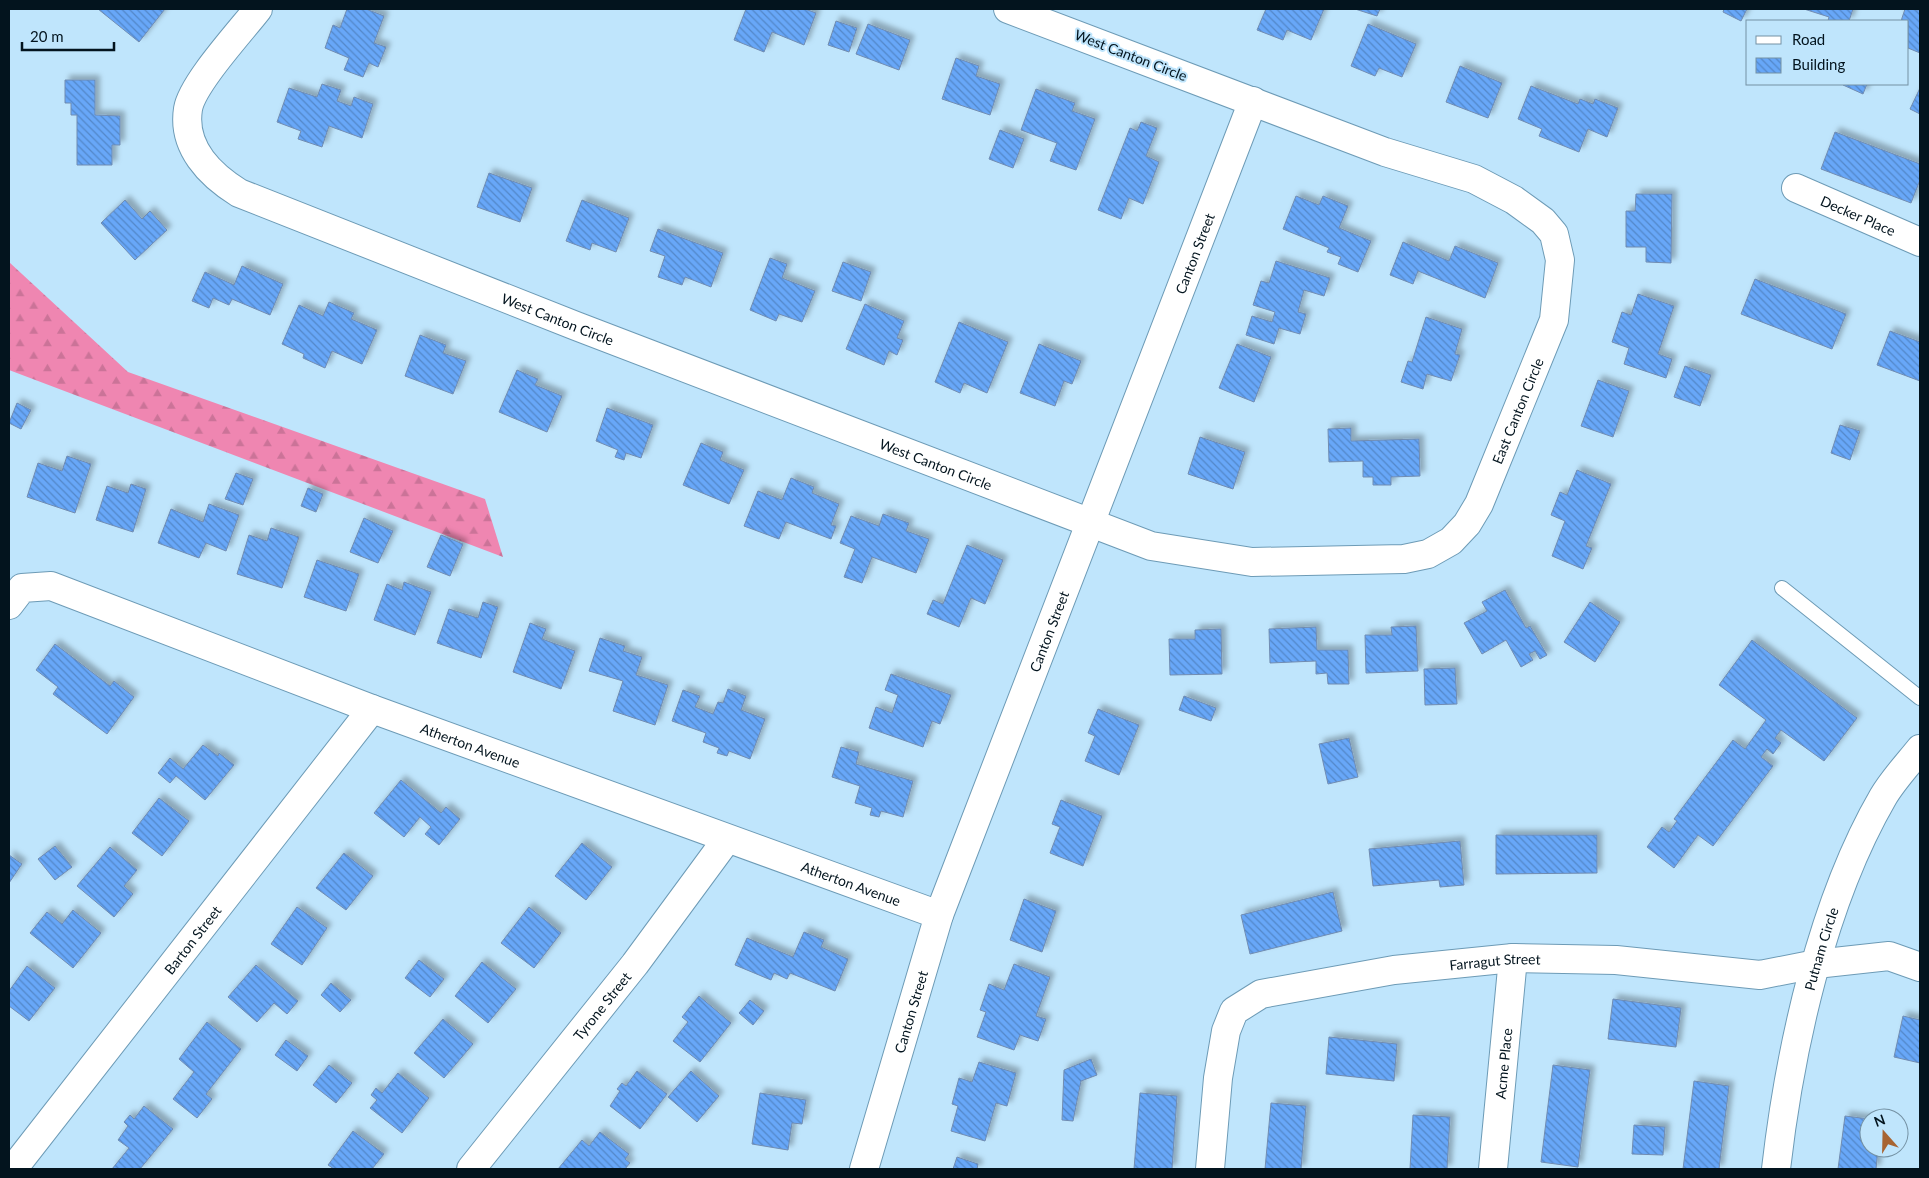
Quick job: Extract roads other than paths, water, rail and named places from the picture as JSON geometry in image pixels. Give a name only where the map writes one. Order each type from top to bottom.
[{"type":"street","name":"West Canton Circle","points":[[258,9],[213,66],[194,94],[188,109],[188,124],[197,154],[219,180],[239,193],[576,326],[1091,523]]},
{"type":"street","name":"West Canton Circle","points":[[1008,9],[1253,101]]},
{"type":"street","name":"Canton Street","points":[[864,1169],[939,915],[1253,101]]},
{"type":"street","name":"East Canton Circle","points":[[1091,523],[1151,546],[1252,562],[1404,559],[1428,554],[1460,532],[1479,504],[1554,320],[1560,260],[1558,251],[1554,234],[1529,210],[1474,179],[1385,152],[1253,101]]},
{"type":"street","name":"Decker Place","points":[[1796,188],[1920,242]]},
{"type":"street","name":"Atherton Avenue","points":[[9,605],[22,588],[51,586],[372,709],[939,915]]},
{"type":"street","name":"Barton Street","points":[[13,1169],[372,709]]},
{"type":"street","name":"Putnam Circle","points":[[1776,1169],[1782,1114],[1804,1008],[1849,861],[1884,795],[1920,749]]},
{"type":"street","name":"Tyrone Street","points":[[471,1169],[635,964],[727,838]]},
{"type":"street","name":"Farragut Street","points":[[1210,1169],[1226,1031],[1234,1011],[1261,994],[1394,970],[1514,958],[1624,960],[1760,976],[1816,964],[1889,956],[1920,967]]},
{"type":"street","name":"Acme Place","points":[[1493,1169],[1514,958]]},
{"type":"lane","points":[[1782,588],[1920,698]]}]
